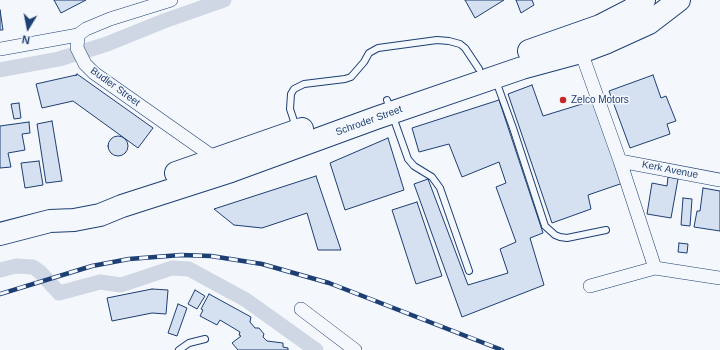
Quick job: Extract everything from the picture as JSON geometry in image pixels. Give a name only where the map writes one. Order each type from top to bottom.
[{"type":"highway","name":"Schroder Street","points":[[579,44],[600,26],[631,10],[644,0]]},
{"type":"highway","name":"Schroder Street","points":[[0,234],[50,221],[70,208],[224,165],[389,106],[487,73],[579,44],[605,43],[649,23],[679,0]]},
{"type":"highway","name":"Schroder Street","points":[[224,165],[297,131],[389,106]]},
{"type":"street","points":[[0,49],[78,42],[86,28],[171,0]]},
{"type":"street","name":"Budler Street","points":[[78,42],[83,62],[94,73],[224,165]]},
{"type":"street","points":[[579,44],[620,161],[655,268]]},
{"type":"street","name":"Kerk Avenue","points":[[620,161],[720,180]]},
{"type":"street","points":[[590,286],[655,268],[720,278]]},
{"type":"street","points":[[301,309],[355,350]]},
{"type":"lane","points":[[297,131],[290,109],[291,94],[294,89],[304,84],[351,77],[364,62],[369,53],[378,48],[437,40],[455,42],[465,48],[487,73],[513,128],[545,226],[560,238],[606,230]]},
{"type":"lane","points":[[389,106],[408,160],[414,166],[432,177],[440,188],[469,271]]},
{"type":"lane","points":[[179,350],[189,343],[205,339]]},
{"type":"building","points":[[54,0],[86,0],[61,13]]},
{"type":"building","points":[[465,0],[504,0],[475,18]]},
{"type":"building","points":[[516,0],[532,0],[534,5],[521,13]]},
{"type":"building","points":[[0,10],[3,30],[0,30]]},
{"type":"building","points":[[77,74],[153,128],[138,148],[73,101],[42,108],[36,84],[76,76]]},
{"type":"building","points":[[653,75],[661,98],[666,96],[676,121],[667,124],[670,134],[630,148],[609,91]]},
{"type":"building","points":[[532,85],[543,116],[595,100],[623,183],[588,195],[591,209],[552,223],[508,94]]},
{"type":"building","points":[[499,100],[543,233],[530,238],[544,285],[462,317],[414,184],[428,179],[468,285],[508,273],[500,249],[516,242],[496,187],[506,183],[499,162],[462,177],[449,144],[419,152],[412,128]]},
{"type":"building","points":[[19,103],[21,118],[14,119],[11,104]]},
{"type":"building","points":[[52,121],[62,181],[46,183],[37,124]]},
{"type":"building","points":[[29,122],[30,133],[22,134],[25,150],[8,153],[11,167],[0,168],[0,126]]},
{"type":"building","points":[[118,136],[125,139],[128,146],[125,153],[118,156],[111,153],[108,146],[111,139]]},
{"type":"building","points":[[388,138],[404,190],[345,210],[330,163]]},
{"type":"building","points":[[39,161],[43,185],[25,188],[21,163]]},
{"type":"building","points":[[316,176],[341,250],[318,250],[307,213],[262,228],[234,225],[214,209]]},
{"type":"building","points":[[668,177],[678,179],[671,218],[647,214],[652,183],[667,186]]},
{"type":"building","points":[[703,188],[720,191],[720,231],[694,227],[697,211],[700,211]]},
{"type":"building","points":[[683,198],[692,199],[690,226],[681,225]]},
{"type":"building","points":[[417,202],[442,276],[416,284],[392,210]]},
{"type":"building","points":[[679,243],[688,244],[687,253],[678,252]]},
{"type":"building","points":[[152,289],[168,290],[166,314],[152,313],[112,321],[107,298]]},
{"type":"building","points":[[195,290],[205,296],[197,309],[188,304]]},
{"type":"building","points":[[209,294],[251,317],[250,322],[255,328],[259,328],[264,334],[263,337],[267,341],[283,343],[283,347],[288,348],[288,350],[238,350],[232,343],[241,336],[239,335],[240,332],[220,320],[217,325],[200,316],[203,310],[201,309]]},
{"type":"building","points":[[178,304],[187,308],[177,336],[168,333]]},
{"type":"waterway","points":[[0,70],[59,59],[107,44],[164,21],[224,0]]},
{"type":"waterway","points":[[0,270],[16,266],[33,267],[40,272],[59,293],[100,282],[121,285],[172,268],[189,269],[246,300],[316,350]]},
{"type":"railway","points":[[0,294],[92,266],[129,259],[181,255],[211,256],[262,264],[329,283],[502,350]]},
{"type":"place","name":"Zelco Motors","points":[[563,100]]}]
